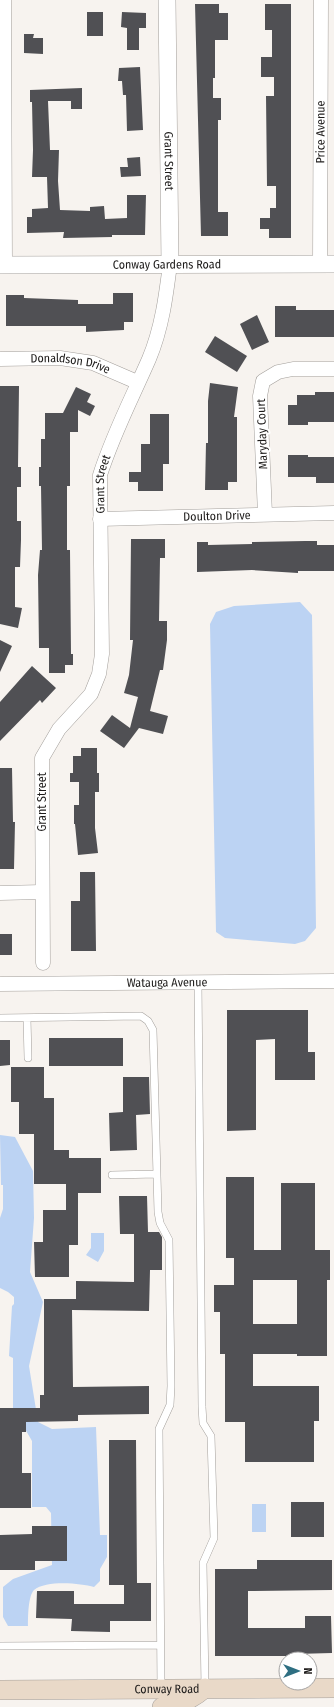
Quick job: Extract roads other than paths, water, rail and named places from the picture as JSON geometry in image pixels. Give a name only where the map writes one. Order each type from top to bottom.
[{"type":"main road","name":"Conway Road","points":[[0,1690],[161,1698],[182,1703],[192,1699],[204,1688],[334,1688]]},
{"type":"street","points":[[2,265],[4,0]]},
{"type":"street","name":"Grant Street","points":[[43,963],[42,758],[59,729],[91,694],[99,674],[102,654],[100,475],[108,451],[137,382],[149,358],[164,312],[170,264],[167,0]]},
{"type":"street","name":"Price Avenue","points":[[321,0],[327,264]]},
{"type":"street","name":"Conway Gardens Road","points":[[2,265],[327,264]]},
{"type":"street","name":"Donaldson Drive","points":[[0,359],[60,358],[93,363],[137,382]]},
{"type":"street","name":"Maryday Court","points":[[265,514],[260,396],[263,381],[278,372],[293,369],[334,369]]},
{"type":"street","name":"Doulton Drive","points":[[100,519],[334,513]]},
{"type":"street","points":[[0,893],[42,892]]},
{"type":"street","name":"Watauga Avenue","points":[[0,984],[334,980]]},
{"type":"lane","points":[[198,982],[202,1407],[203,1423],[211,1436],[214,1538],[203,1562],[204,1688]]},
{"type":"lane","points":[[0,1018],[141,1016],[148,1021],[153,1030],[155,1043],[158,1212],[160,1223],[168,1240],[171,1386],[170,1405],[159,1429],[161,1698]]},
{"type":"lane","points":[[27,1018],[28,1058]]},
{"type":"lane","points":[[112,1175],[157,1174]]},
{"type":"lane","points":[[0,1646],[160,1645]]},
{"type":"water","points":[[300,602],[312,615],[316,928],[305,941],[295,944],[225,938],[216,932],[210,624],[216,612],[234,606]]},
{"type":"water","points":[[0,1135],[15,1137],[33,1171],[34,1218],[30,1272],[43,1302],[29,1366],[38,1422],[52,1429],[96,1427],[100,1535],[107,1535],[107,1557],[100,1569],[100,1581],[94,1587],[63,1583],[46,1585],[34,1590],[29,1602],[28,1626],[8,1626],[3,1617],[3,1587],[13,1579],[52,1565],[51,1513],[46,1507],[32,1507],[32,1441],[13,1408],[13,1358],[9,1356],[12,1306],[14,1304],[14,1297],[0,1288],[0,1218],[3,1209],[3,1185],[1,1185]]},
{"type":"water","points":[[91,1233],[104,1233],[104,1251],[98,1262],[86,1255],[91,1248]]},
{"type":"water","points":[[252,1504],[266,1504],[266,1532],[252,1532]]}]
